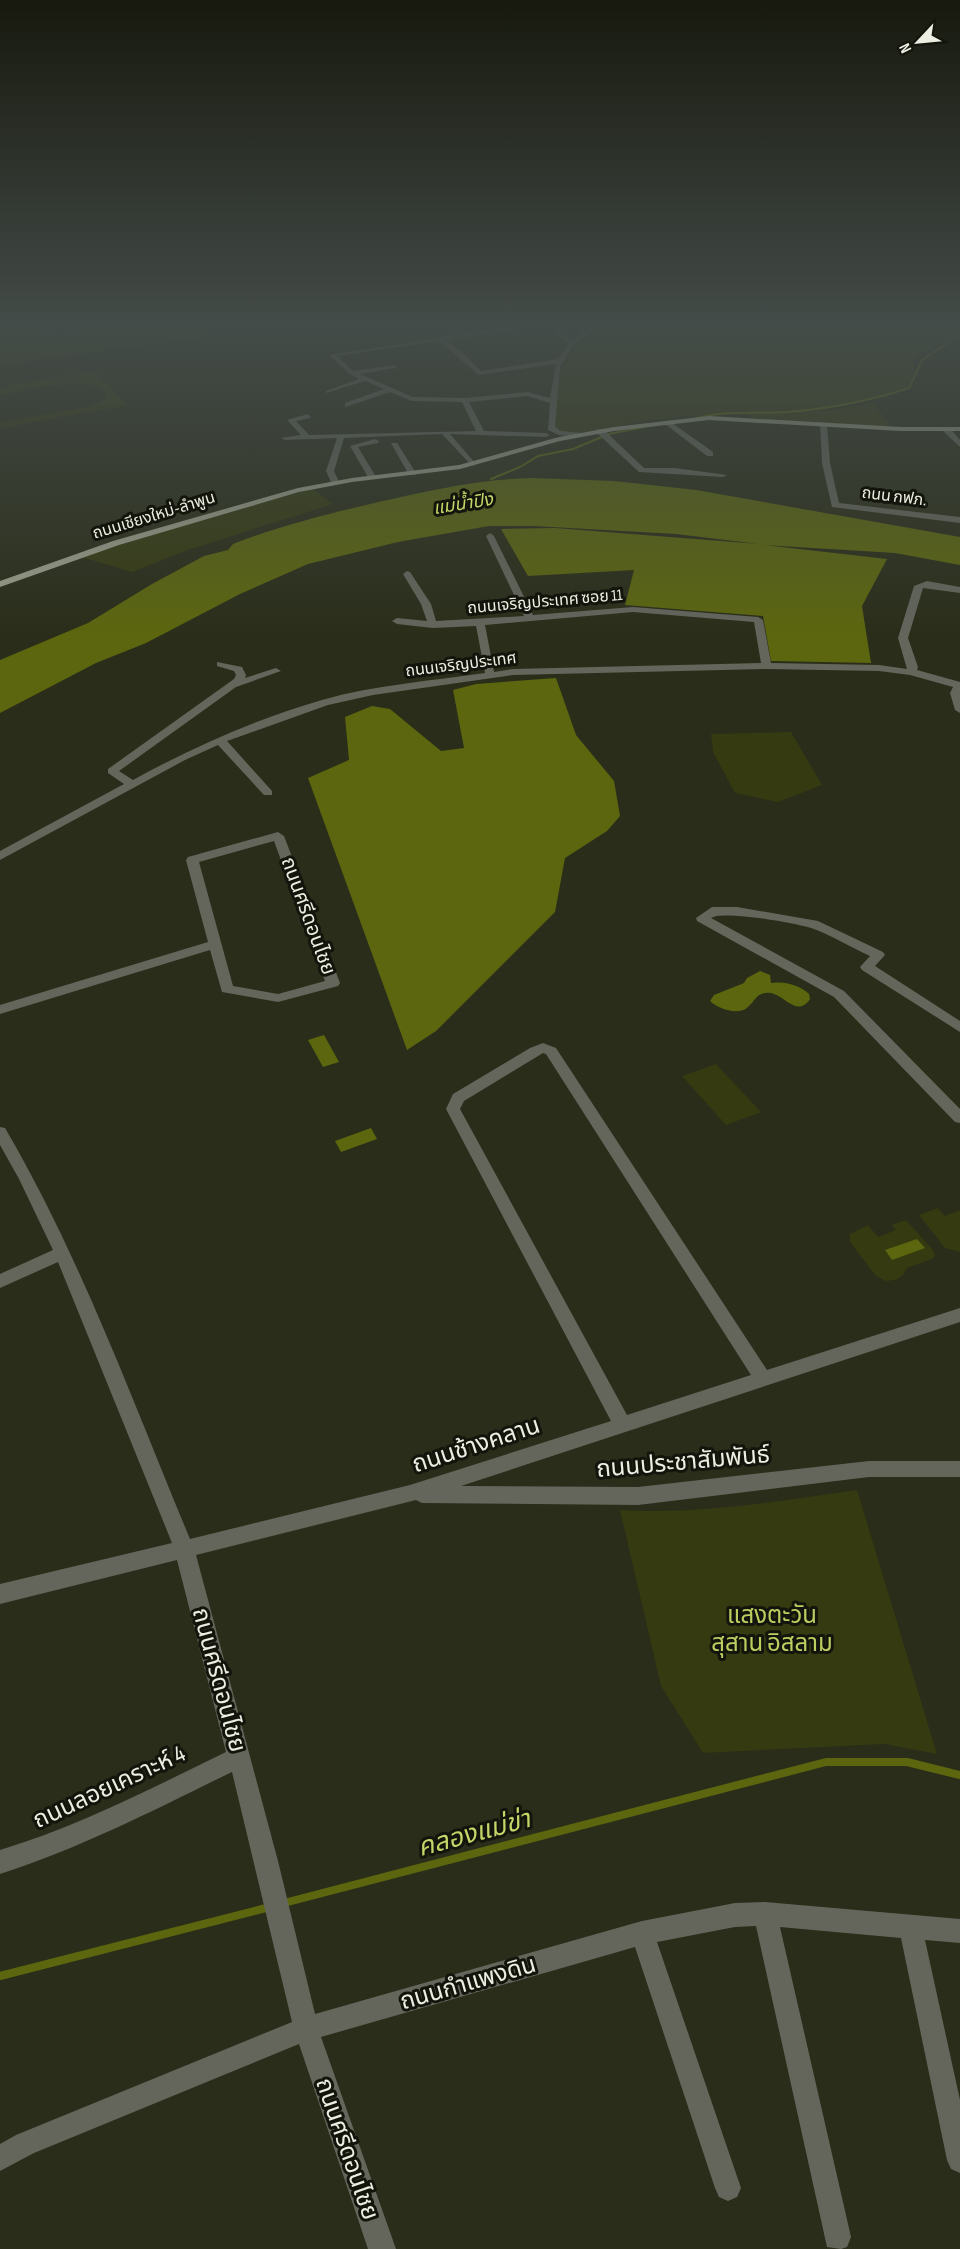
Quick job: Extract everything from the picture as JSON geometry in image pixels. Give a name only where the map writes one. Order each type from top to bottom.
[{"type":"main road","name":"ถนนเชียงใหม่-ลำพูน","points":[[0,584],[116,543],[274,497],[335,482],[472,464],[543,440],[627,429]]},
{"type":"main road","name":"ถนนเชียงใหม่-ลำพูน","points":[[900,429],[960,429]]},
{"type":"street","points":[[299,429],[307,437]]},
{"type":"street","points":[[479,429],[481,433]]},
{"type":"street","points":[[285,438],[444,432],[481,433],[543,440],[549,429]]},
{"type":"street","points":[[552,429],[559,433],[579,435]]},
{"type":"street","points":[[677,429],[710,454]]},
{"type":"street","name":"ถนน กฟภ.","points":[[823,429],[826,463],[835,505],[960,520]]},
{"type":"street","points":[[946,429],[960,445]]},
{"type":"street","points":[[444,432],[472,464]]},
{"type":"street","points":[[603,433],[642,470],[675,470],[723,475]]},
{"type":"street","points":[[335,482],[330,471],[341,436]]},
{"type":"street","points":[[372,477],[354,446],[380,440]]},
{"type":"street","points":[[394,445],[412,473]]},
{"type":"street","points":[[490,536],[530,618]]},
{"type":"street","points":[[407,574],[426,604],[433,625]]},
{"type":"street","points":[[911,672],[913,667],[903,638],[919,586],[925,584],[960,590]]},
{"type":"street","name":"ถนนเจริญประเทศ ซอย 11","points":[[397,621],[433,625],[480,624],[619,609],[758,620],[766,666]]},
{"type":"street","points":[[480,624],[490,675]]},
{"type":"street","points":[[133,785],[112,771],[233,686],[238,681],[240,672],[234,667],[221,664]]},
{"type":"street","name":"ถนนเจริญประเทศ","points":[[0,856],[181,758],[220,740],[263,723],[335,700],[373,692],[490,675],[605,668],[766,666],[911,672],[960,686]]},
{"type":"street","points":[[233,686],[276,671]]},
{"type":"street","points":[[960,686],[955,693],[960,710]]},
{"type":"street","points":[[220,740],[268,793]]},
{"type":"street","name":"ถนนศรีดอนไชย","points":[[278,836],[333,983],[278,998],[227,989],[213,945],[192,860],[278,836]]},
{"type":"street","points":[[960,1027],[867,967],[878,955],[813,924],[737,911],[712,911],[702,918],[839,994],[960,1118]]},
{"type":"street","points":[[0,1010],[213,945]]},
{"type":"street","points":[[623,1425],[453,1109],[458,1098],[543,1048],[551,1051],[763,1379]]},
{"type":"street","name":"ถนนศรีดอนไชย","points":[[0,1132],[27,1179],[62,1253],[184,1548],[266,1861],[306,2029],[382,2249]]},
{"type":"street","points":[[0,1281],[62,1253]]},
{"type":"street","name":"ถนนช้างคลาน","points":[[0,1594],[410,1494],[960,1315]]},
{"type":"street","name":"ถนนประชาสัมพันธ์","points":[[410,1494],[638,1496],[869,1469],[960,1468]]},
{"type":"street","name":"ถนนลอยเคราะห์ 4","points":[[0,1862],[45,1848],[110,1820],[239,1757]]},
{"type":"street","points":[[765,1914],[837,2237]]},
{"type":"street","name":"ถนนกำแพงดิน","points":[[0,2158],[25,2144],[306,2029],[642,1933],[735,1915],[765,1914],[960,1931]]},
{"type":"street","points":[[910,1925],[960,2160]]},
{"type":"street","points":[[642,1933],[728,2188]]},
{"type":"green space","points":[[558,429],[604,429],[579,433]]},
{"type":"green space","points":[[313,489],[333,504],[188,550],[132,572],[81,557],[233,510]]},
{"type":"green space","points":[[791,732],[822,785],[778,802],[735,793],[713,752],[711,734]]},
{"type":"green space","points":[[716,1064],[761,1112],[726,1125],[682,1076]]},
{"type":"green space","points":[[938,1208],[945,1216],[960,1210],[960,1252],[945,1248],[919,1215]]},
{"type":"green space","points":[[906,1220],[933,1250],[935,1256],[907,1268],[896,1280],[885,1281],[875,1275],[850,1242],[850,1234],[868,1225],[878,1237],[896,1230],[892,1225]]},
{"type":"green space","name":"แสงตะวัน สุสาน อิสลาม","points":[[857,1490],[937,1754],[884,1744],[703,1753],[661,1686],[620,1510],[709,1509]]},
{"type":"shaded area","points":[[532,478],[614,481],[696,490],[960,537],[960,565],[895,553],[764,545],[887,559],[862,606],[871,663],[771,661],[763,616],[625,605],[634,570],[528,576],[501,529],[555,528],[759,544],[676,534],[534,526],[489,526],[398,542],[308,564],[240,594],[146,643],[96,663],[0,713],[0,660],[88,623],[204,556],[228,550],[233,544],[270,531],[364,506],[457,486],[494,480]]},
{"type":"shaded area","points":[[556,678],[576,735],[614,781],[620,816],[607,831],[565,858],[555,912],[436,1031],[407,1050],[308,778],[349,760],[345,717],[372,706],[390,709],[441,751],[464,748],[453,690],[476,684]]},
{"type":"shaded area","points":[[760,971],[770,975],[771,983],[787,983],[796,986],[809,994],[810,999],[805,1005],[794,1006],[772,993],[766,993],[758,996],[744,1010],[739,1011],[723,1009],[710,1001],[714,995],[744,983],[747,978]]},
{"type":"shaded area","points":[[324,1035],[339,1062],[323,1067],[308,1040]]},
{"type":"shaded area","points":[[371,1128],[377,1139],[341,1152],[335,1141]]},
{"type":"shaded area","points":[[917,1239],[925,1248],[892,1260],[885,1250]]},
{"type":"waterway","points":[[491,479],[520,467],[538,456],[573,449],[609,434],[634,429]]},
{"type":"waterway","name":"คลองแม่ข่า","points":[[284,1903],[826,1762],[907,1762],[960,1775]]},
{"type":"waterway","name":"คลองแม่ข่า","points":[[0,1976],[270,1907]]},
{"type":"water label","name":"แม่น้ำปิง","points":[[463,504]]}]
